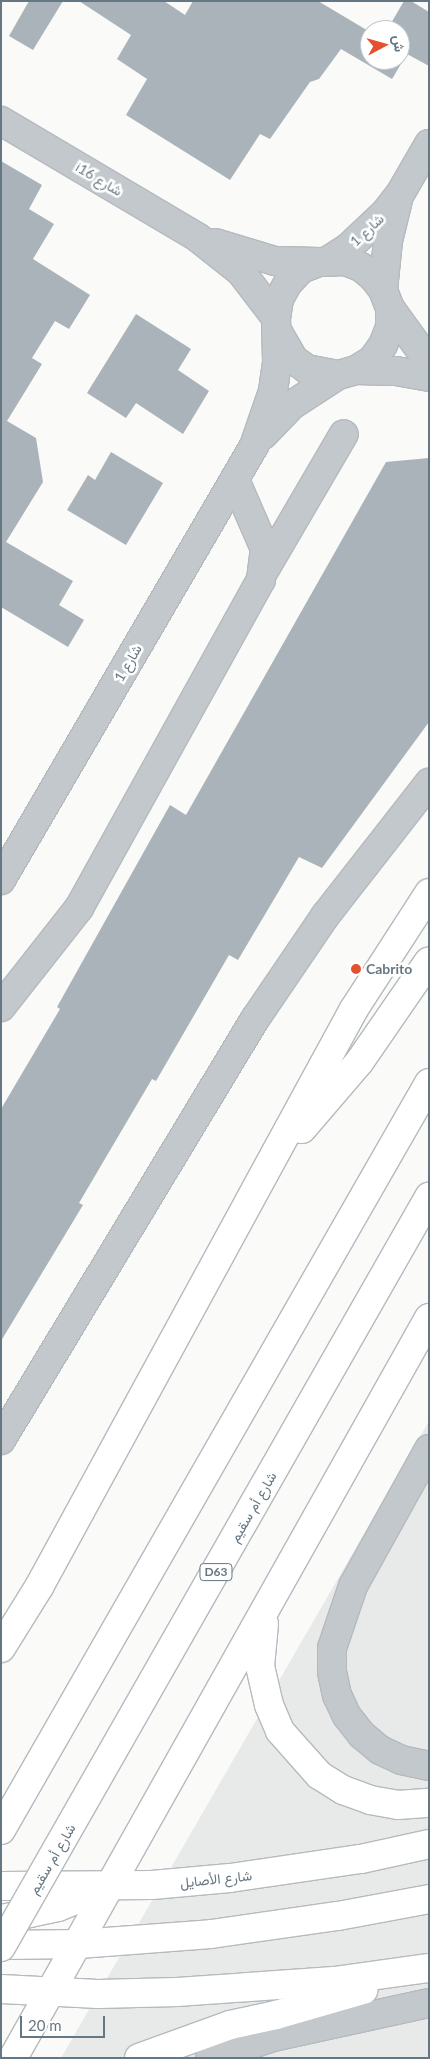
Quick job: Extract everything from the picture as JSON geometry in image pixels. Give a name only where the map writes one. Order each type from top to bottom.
[{"type":"main road","points":[[1,1648],[39,1587],[274,1161],[354,1008],[429,893]]},
{"type":"main road","points":[[274,1161],[360,1061],[429,961]]},
{"type":"main road","points":[[1,1830],[429,1083]]},
{"type":"main road","name":"شارع أم سقيم","points":[[1,1946],[429,1197]]},
{"type":"main road","points":[[13,2058],[268,1608],[420,1346],[429,1318]]},
{"type":"main road","points":[[1,1611],[12,1601],[39,1587]]},
{"type":"main road","points":[[268,1608],[260,1646],[260,1666],[269,1705],[280,1732],[319,1775],[343,1790],[370,1800],[398,1805],[429,1803]]},
{"type":"main road","name":"شارع الأصايل","points":[[1,1886],[110,1886],[230,1878],[361,1859],[429,1844]]},
{"type":"main road","points":[[1,1920],[58,1906],[110,1886]]},
{"type":"main road","points":[[1,1946],[79,1944],[275,1926],[429,1899]]},
{"type":"main road","points":[[1,1989],[50,1992],[255,1988],[420,1970]]},
{"type":"main road","points":[[139,2058],[195,2036],[322,2003],[420,1970]]},
{"type":"street","name":"شارع 16ا","points":[[1,121],[197,237],[241,272],[277,325]]},
{"type":"street","name":"شارع 1","points":[[324,261],[368,231],[400,194],[429,144]]},
{"type":"street","name":"شارع 1","points":[[386,299],[388,241],[400,194]]},
{"type":"street","name":"شارع 16ا","points":[[197,237],[254,257],[324,261]]},
{"type":"street","points":[[429,362],[386,299],[361,267],[324,261],[302,269],[288,282],[279,299],[277,325],[294,360],[307,369],[347,373],[396,371],[429,377]]},
{"type":"street","points":[[347,373],[372,360],[384,345],[390,327],[386,299]]},
{"type":"street","name":"شارع 1","points":[[1,880],[254,446],[273,391],[277,325]]},
{"type":"street","name":"شارع 1","points":[[254,446],[292,405],[347,373]]},
{"type":"street","points":[[1,1008],[79,908],[265,569],[344,434]]},
{"type":"street","points":[[235,480],[262,539],[265,569]]},
{"type":"street","points":[[1,1440],[260,1012],[325,916],[429,783]]},
{"type":"street","points":[[429,1449],[353,1586],[332,1648],[332,1672],[337,1695],[347,1716],[362,1735],[380,1750],[401,1760],[429,1766]]},
{"type":"street","points":[[210,2058],[273,2037],[429,2003]]},
{"type":"shaded area","points":[[429,1421],[429,2058],[61,2058]]},
{"type":"building","points":[[29,1],[63,1],[33,50],[9,36]]},
{"type":"building","points":[[79,1],[164,1],[185,15],[193,1],[318,1],[360,26],[360,60],[341,49],[319,79],[310,82],[270,139],[260,134],[230,180],[126,115],[147,79],[117,59],[131,35]]},
{"type":"building","points":[[404,1],[411,1],[429,12],[429,66],[410,56],[410,20],[393,20]]},
{"type":"building","points":[[377,70],[397,70],[392,79]]},
{"type":"building","points":[[1,161],[42,185],[29,209],[54,224],[33,259],[90,295],[69,329],[55,321],[32,358],[42,364],[7,421],[36,438],[43,482],[6,542],[73,581],[59,605],[84,620],[68,647],[1,607]]},
{"type":"building","points":[[136,314],[191,349],[178,370],[209,391],[183,434],[136,403],[126,418],[87,393]]},
{"type":"building","points":[[111,452],[163,483],[126,545],[67,510],[88,475],[95,480]]},
{"type":"building","points":[[429,458],[429,722],[322,868],[299,857],[238,960],[229,955],[156,1081],[152,1079],[79,1203],[83,1205],[1,1341],[1,1109],[60,1009],[57,1007],[170,805],[186,815],[386,462]]},
{"type":"place","name":"Cabrito","points":[[356,969]]}]
